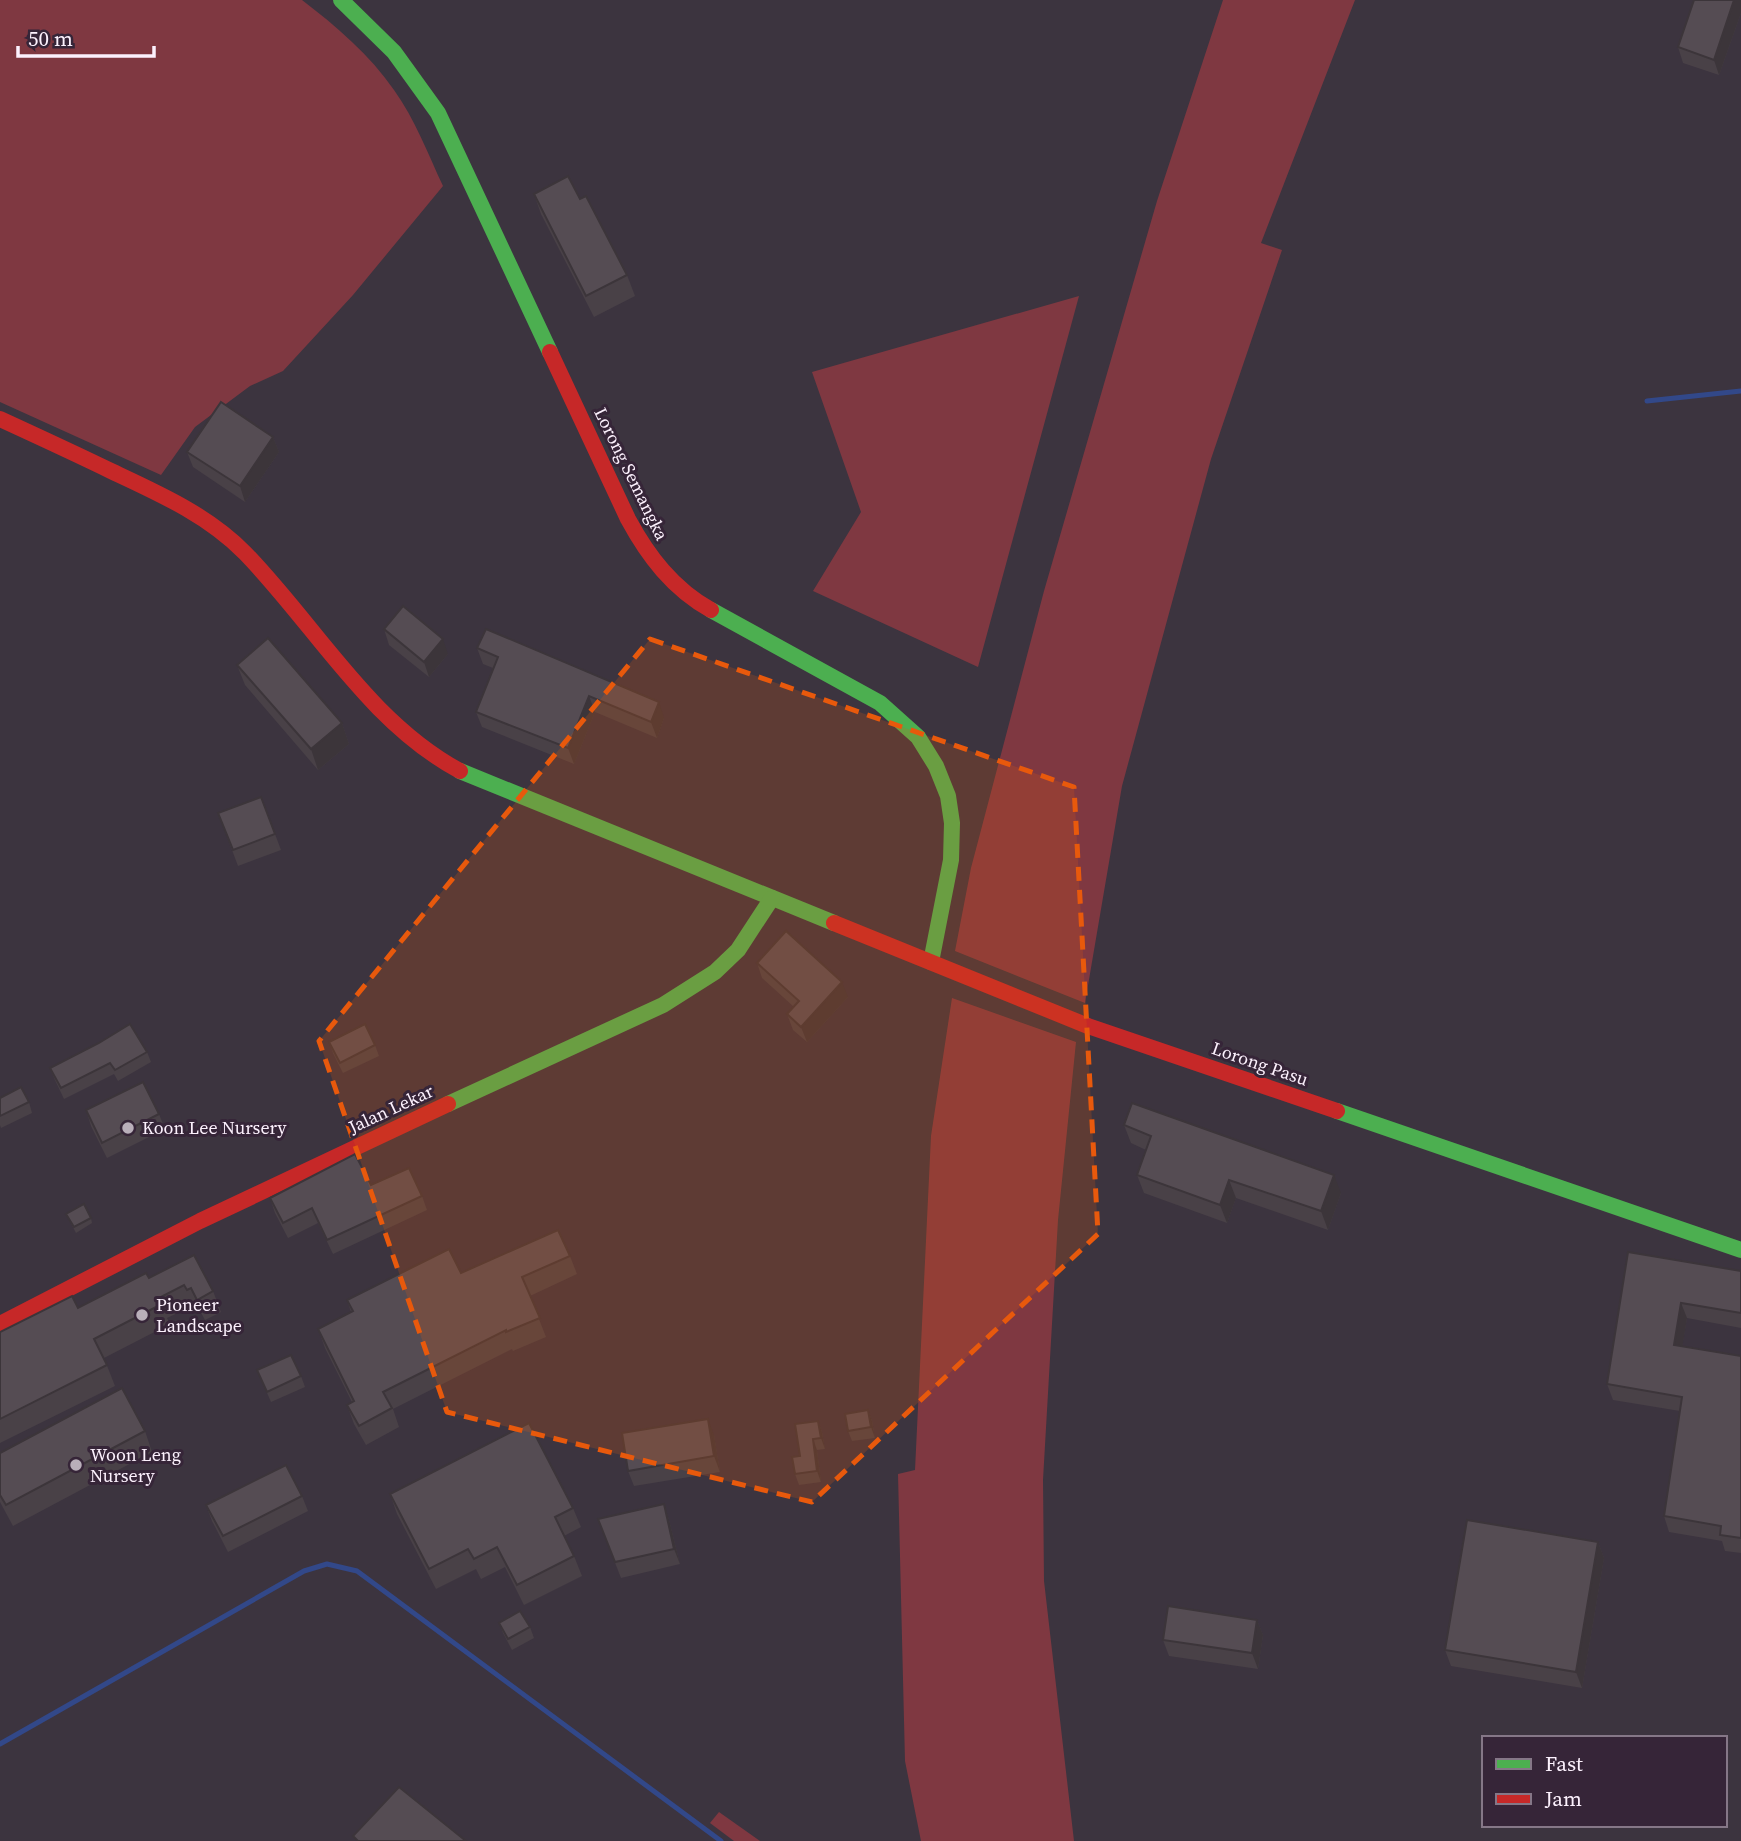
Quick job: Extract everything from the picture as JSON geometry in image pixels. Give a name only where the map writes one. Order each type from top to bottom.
[{"type":"street","name":"Lorong Semangka","points":[[341,0],[369,25],[404,63],[438,113],[628,519],[656,565],[681,592],[880,703],[918,737],[936,766],[948,796],[952,823],[951,860],[931,961]]},
{"type":"street","points":[[0,419],[165,496],[216,527],[245,553],[383,713],[430,755],[464,773],[772,898]]},
{"type":"street","name":"Lorong Pasu","points":[[772,898],[1088,1026],[1741,1250]]},
{"type":"street","name":"Jalan Lekar","points":[[0,1324],[152,1245],[398,1127],[663,1005],[715,972],[738,950],[772,898]]},
{"type":"highlighted area","points":[[650,639],[1074,787],[1098,1234],[812,1502],[447,1412],[319,1041]]},
{"type":"shaded area","points":[[0,0],[302,0],[352,42],[385,77],[402,101],[443,186],[353,295],[283,371],[250,386],[195,427],[161,475],[0,402]]},
{"type":"shaded area","points":[[1223,0],[1355,0],[1261,243],[1282,250],[1211,459],[1122,786],[1085,1003],[955,951],[971,868],[1044,591],[1157,201]]},
{"type":"shaded area","points":[[1079,296],[978,667],[813,591],[861,512],[812,372]]},
{"type":"shaded area","points":[[952,998],[1076,1042],[1058,1220],[1043,1480],[1044,1581],[1074,1841],[921,1841],[905,1761],[898,1474],[915,1470],[931,1136]]},
{"type":"shaded area","points":[[719,1812],[760,1841],[734,1841],[710,1823]]},
{"type":"building","points":[[1694,0],[1734,0],[1714,60],[1678,47]]},
{"type":"building","points":[[568,176],[580,199],[586,196],[627,275],[586,296],[534,194]]},
{"type":"building","points":[[221,402],[273,437],[240,486],[187,452]]},
{"type":"building","points":[[403,606],[443,639],[424,662],[384,629]]},
{"type":"building","points":[[486,629],[659,702],[651,722],[589,696],[568,748],[476,712],[498,657],[477,648]]},
{"type":"building","points":[[268,638],[342,723],[311,749],[237,665]]},
{"type":"building","points":[[261,797],[275,834],[233,850],[218,813]]},
{"type":"building","points":[[786,931],[842,982],[801,1027],[787,1014],[799,1001],[757,963]]},
{"type":"building","points":[[130,1024],[147,1052],[115,1070],[110,1063],[61,1088],[50,1068]]},
{"type":"building","points":[[365,1024],[375,1045],[340,1063],[329,1042]]},
{"type":"building","points":[[143,1082],[159,1114],[102,1143],[86,1110]]},
{"type":"building","points":[[21,1087],[29,1102],[0,1116],[0,1098]]},
{"type":"building","points":[[1132,1103],[1334,1175],[1321,1211],[1229,1180],[1220,1205],[1137,1175],[1151,1136],[1124,1125]]},
{"type":"building","points":[[355,1154],[371,1185],[409,1168],[422,1196],[327,1240],[312,1208],[283,1223],[270,1198]]},
{"type":"building","points":[[84,1204],[91,1218],[74,1227],[66,1214]]},
{"type":"building","points":[[558,1230],[570,1256],[522,1277],[540,1318],[506,1330],[383,1392],[392,1408],[359,1426],[347,1405],[354,1401],[318,1329],[353,1311],[347,1300],[449,1249],[461,1273]]},
{"type":"building","points":[[1628,1252],[1741,1271],[1741,1313],[1681,1303],[1674,1345],[1741,1356],[1741,1538],[1720,1535],[1721,1526],[1664,1516],[1682,1397],[1607,1384]]},
{"type":"building","points":[[194,1255],[213,1291],[197,1300],[191,1288],[187,1290],[184,1285],[159,1298],[162,1304],[94,1339],[107,1365],[0,1419],[0,1332],[72,1296],[78,1308],[146,1273],[149,1278]]},
{"type":"building","points":[[291,1355],[301,1376],[267,1392],[257,1370]]},
{"type":"building","points":[[122,1388],[145,1431],[6,1505],[0,1495],[0,1453]]},
{"type":"building","points":[[868,1410],[871,1427],[848,1431],[845,1414]]},
{"type":"building","points":[[708,1419],[714,1456],[628,1471],[622,1433]]},
{"type":"building","points":[[818,1421],[821,1438],[813,1439],[817,1471],[795,1474],[792,1457],[800,1456],[795,1424]]},
{"type":"building","points":[[529,1423],[573,1508],[555,1517],[574,1556],[517,1585],[497,1547],[474,1559],[468,1549],[429,1569],[390,1494]]},
{"type":"building","points":[[286,1465],[302,1496],[223,1536],[206,1505]]},
{"type":"building","points":[[664,1504],[674,1549],[615,1562],[598,1519]]},
{"type":"building","points":[[1467,1520],[1598,1542],[1576,1672],[1445,1650]]},
{"type":"building","points":[[1168,1606],[1257,1620],[1252,1653],[1163,1640]]},
{"type":"building","points":[[520,1611],[530,1627],[508,1639],[499,1623]]},
{"type":"building","points":[[399,1787],[466,1841],[358,1841],[353,1836]]},
{"type":"waterway","points":[[1647,401],[1741,391]]},
{"type":"waterway","points":[[0,1744],[304,1571],[327,1564],[357,1571],[721,1841]]},
{"type":"traffic: fast","points":[[341,0],[394,52],[438,113],[550,352]]},
{"type":"traffic: fast","points":[[711,610],[880,703],[918,737],[936,766],[948,796],[952,823],[951,860],[931,962]]},
{"type":"traffic: fast","points":[[460,771],[834,923]]},
{"type":"traffic: fast","points":[[448,1104],[663,1005],[715,972],[738,950],[772,898]]},
{"type":"traffic: fast","points":[[1337,1111],[1741,1250]]},
{"type":"traffic: jam","points":[[550,352],[636,533],[653,559],[673,582],[711,610]]},
{"type":"traffic: jam","points":[[0,419],[164,497],[199,516],[231,539],[271,581],[371,700],[398,727],[428,751],[460,771]]},
{"type":"traffic: jam","points":[[834,923],[1088,1026],[1337,1111]]},
{"type":"traffic: jam","points":[[0,1324],[200,1221],[448,1104]]},
{"type":"place","name":"Koon Lee Nursery","points":[[128,1128]]},
{"type":"place","name":"Pioneer Landscape","points":[[142,1315]]},
{"type":"place","name":"Woon Leng Nursery","points":[[76,1465]]}]
